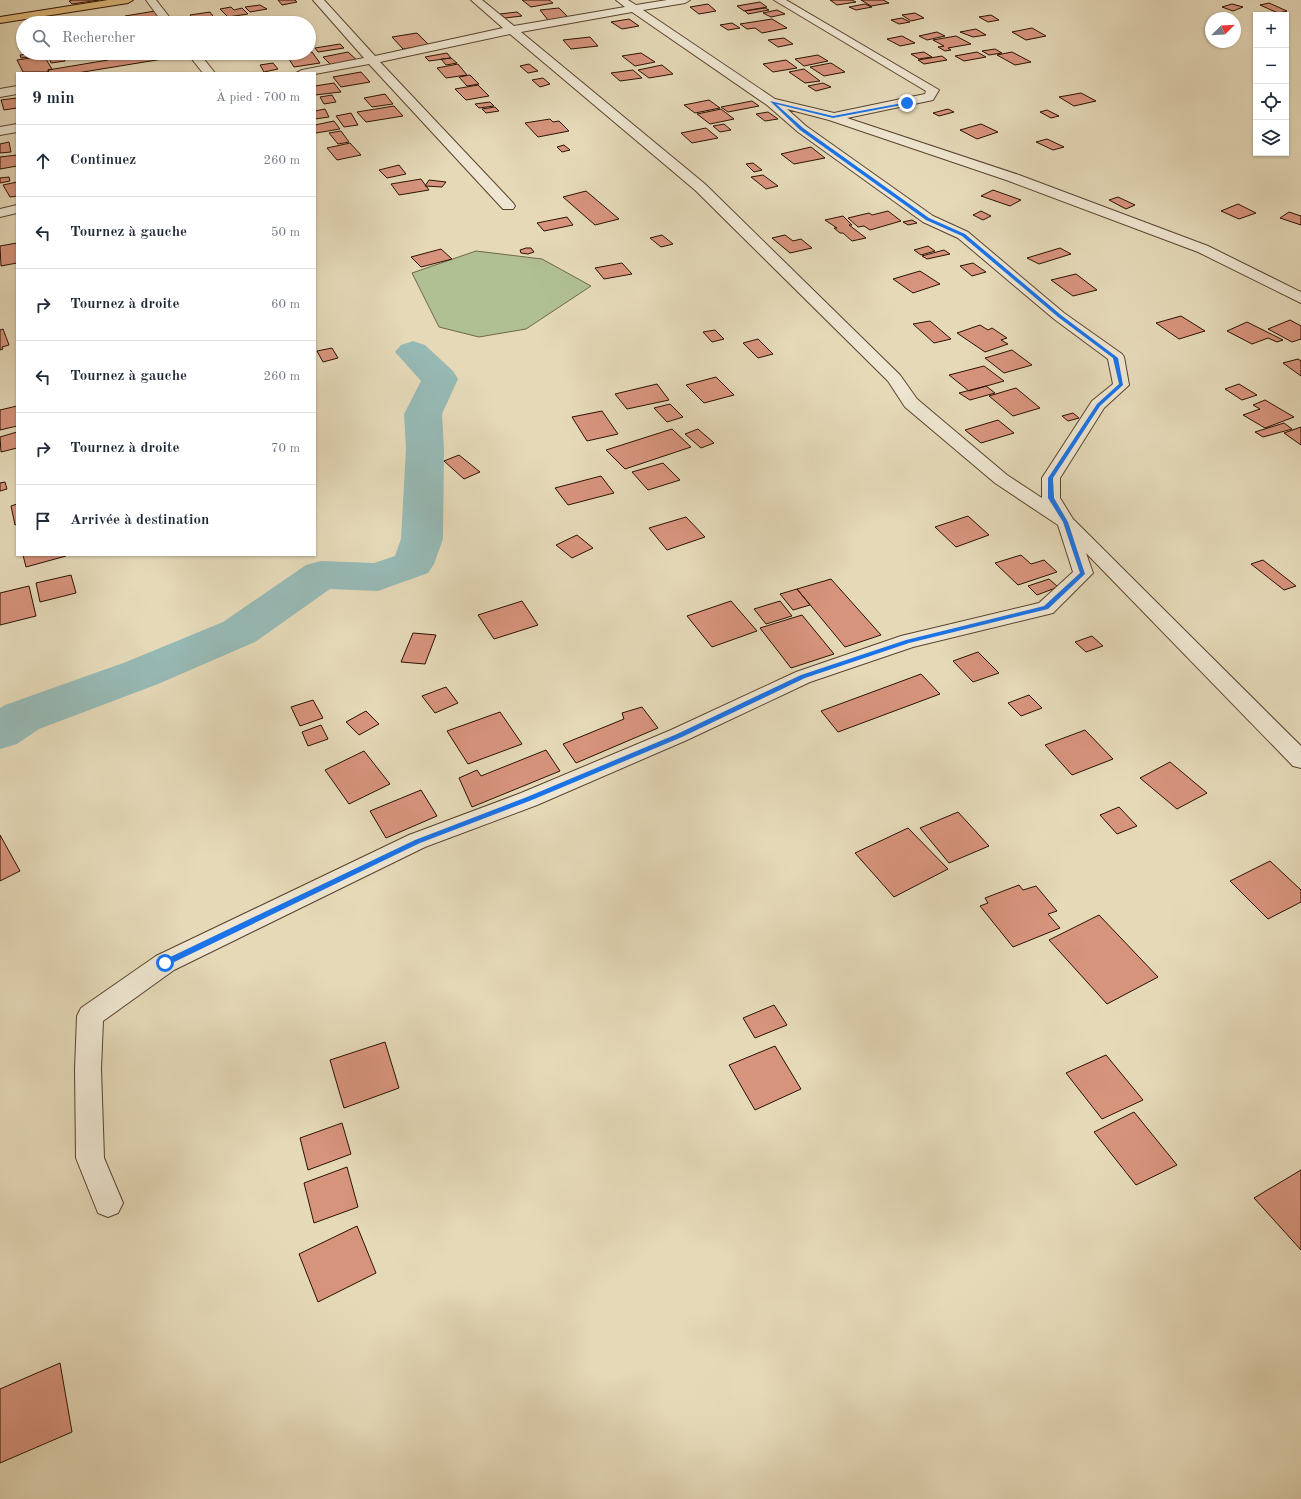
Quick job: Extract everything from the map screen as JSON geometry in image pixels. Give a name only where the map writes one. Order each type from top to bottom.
[{"type":"highway","points":[[26,16],[128,0]]},
{"type":"highway","points":[[0,20],[16,18]]},
{"type":"street","points":[[151,0],[164,16]]},
{"type":"street","points":[[318,0],[508,206]]},
{"type":"street","points":[[476,0],[700,187],[894,378],[911,402],[1001,479],[1066,522],[1301,760]]},
{"type":"street","points":[[108,1203],[90,1158],[88,1070],[90,1016],[165,963],[417,841],[529,799],[672,738],[803,677],[908,641],[1046,608],[1083,573],[1066,522],[1051,498],[1050,478],[1098,405],[1121,385],[1116,358],[1059,316],[963,235],[928,219],[802,129],[771,102],[621,0]]},
{"type":"street","points":[[307,72],[372,60],[512,30],[635,10],[685,0]]},
{"type":"street","points":[[779,0],[933,90],[929,97],[833,117]]},
{"type":"street","points":[[199,60],[209,72]]},
{"type":"street","points":[[0,93],[16,90]]},
{"type":"street","points":[[771,102],[833,117],[1014,178],[1196,246],[1301,298]]},
{"type":"street","points":[[0,131],[16,128]]},
{"type":"street","points":[[0,213],[16,209]]},
{"type":"green space","points":[[476,251],[542,259],[591,286],[526,329],[479,337],[439,327],[412,273]]},
{"type":"building","points":[[99,0],[72,4],[69,1]]},
{"type":"building","points":[[278,0],[295,0],[297,2],[282,5]]},
{"type":"building","points":[[522,0],[549,0],[553,3],[531,7]]},
{"type":"building","points":[[830,0],[852,0],[856,2],[837,5]]},
{"type":"building","points":[[861,0],[883,0],[889,3],[871,6]]},
{"type":"building","points":[[760,2],[767,7],[744,11],[737,6]]},
{"type":"building","points":[[1269,3],[1287,11],[1276,12],[1260,5]]},
{"type":"building","points":[[708,4],[716,11],[699,14],[690,7]]},
{"type":"building","points":[[865,4],[872,7],[856,10],[849,7]]},
{"type":"building","points":[[1232,4],[1243,7],[1233,11],[1222,7]]},
{"type":"building","points":[[260,5],[267,9],[250,12],[245,7]]},
{"type":"building","points":[[231,7],[234,10],[242,8],[248,14],[227,16],[220,9]]},
{"type":"building","points":[[559,8],[568,17],[548,20],[540,10]]},
{"type":"building","points":[[765,8],[769,10],[748,14],[745,11]]},
{"type":"building","points":[[777,10],[785,14],[771,17],[763,13]]},
{"type":"building","points":[[155,11],[159,16],[125,16]]},
{"type":"building","points":[[210,12],[213,16],[191,16],[190,15]]},
{"type":"building","points":[[517,12],[522,16],[505,18],[500,14]]},
{"type":"building","points":[[915,13],[924,18],[911,21],[902,15]]},
{"type":"building","points":[[991,15],[999,20],[988,22],[979,17]]},
{"type":"building","points":[[902,18],[910,22],[899,24],[891,20]]},
{"type":"building","points":[[629,19],[639,26],[622,29],[611,22]]},
{"type":"building","points":[[772,19],[787,28],[762,33],[755,28],[747,29],[740,24]]},
{"type":"building","points":[[732,23],[740,28],[728,30],[720,25]]},
{"type":"building","points":[[1032,28],[1046,36],[1026,40],[1012,32]]},
{"type":"building","points":[[976,29],[986,35],[973,37],[960,32]]},
{"type":"building","points":[[937,32],[945,36],[927,40],[919,36]]},
{"type":"building","points":[[417,33],[429,45],[403,49],[392,37]]},
{"type":"building","points":[[902,36],[915,43],[900,46],[887,39]]},
{"type":"building","points":[[956,36],[971,44],[948,48],[951,50],[945,51],[938,47],[944,46],[933,40]]},
{"type":"building","points":[[590,37],[598,46],[571,49],[563,40]]},
{"type":"building","points":[[784,38],[793,44],[778,47],[768,40]]},
{"type":"building","points":[[340,44],[344,48],[318,52],[316,48]]},
{"type":"building","points":[[995,49],[1002,53],[989,55],[982,51]]},
{"type":"building","points":[[348,52],[359,62],[333,67],[323,57]]},
{"type":"building","points":[[924,52],[932,57],[919,59],[911,54]]},
{"type":"building","points":[[977,52],[986,57],[964,61],[955,56]]},
{"type":"building","points":[[1012,52],[1031,62],[1015,65],[997,55]]},
{"type":"building","points":[[447,53],[451,58],[429,61],[425,57]]},
{"type":"building","points":[[641,53],[655,62],[635,66],[622,56]]},
{"type":"building","points":[[818,55],[828,61],[804,66],[795,59]]},
{"type":"building","points":[[942,56],[947,60],[924,64],[918,60]]},
{"type":"building","points":[[316,58],[320,63],[294,67],[290,60],[316,60]]},
{"type":"building","points":[[451,58],[457,63],[446,65],[441,59]]},
{"type":"building","points":[[17,60],[46,60],[52,69],[48,70],[48,72],[23,72]]},
{"type":"building","points":[[50,60],[65,61],[51,63]]},
{"type":"building","points":[[108,60],[157,60],[83,72],[49,72],[48,70]]},
{"type":"building","points":[[786,60],[797,68],[773,72],[763,64]]},
{"type":"building","points":[[273,63],[278,69],[264,72],[260,65]]},
{"type":"building","points":[[831,63],[845,72],[824,76],[810,67]]},
{"type":"building","points":[[458,64],[467,75],[446,78],[437,68]]},
{"type":"building","points":[[529,64],[538,71],[528,73],[520,66]]},
{"type":"building","points":[[662,65],[673,74],[649,78],[638,70]]},
{"type":"building","points":[[804,69],[820,81],[805,83],[789,72]]},
{"type":"building","points":[[633,70],[642,78],[620,81],[611,73]]},
{"type":"building","points":[[361,72],[370,82],[341,87],[333,77]]},
{"type":"building","points":[[470,75],[479,84],[467,86],[459,77]]},
{"type":"building","points":[[543,78],[550,84],[540,87],[532,80]]},
{"type":"building","points":[[334,83],[341,92],[316,95],[316,86]]},
{"type":"building","points":[[823,83],[831,87],[816,91],[808,86]]},
{"type":"building","points":[[478,85],[489,96],[466,100],[455,89]]},
{"type":"building","points":[[1081,93],[1096,101],[1074,106],[1059,97]]},
{"type":"building","points":[[385,94],[393,104],[372,107],[364,98]]},
{"type":"building","points":[[332,95],[336,102],[324,104],[320,97]]},
{"type":"building","points":[[16,98],[16,108],[4,110],[1,100]]},
{"type":"building","points":[[709,100],[720,108],[695,113],[684,105]]},
{"type":"building","points":[[752,101],[759,106],[728,112],[721,107]]},
{"type":"building","points":[[490,102],[494,106],[479,108],[475,104]]},
{"type":"building","points":[[394,106],[403,116],[366,122],[357,112]]},
{"type":"building","points":[[495,107],[499,111],[486,113],[482,109]]},
{"type":"building","points":[[325,109],[329,117],[316,119],[316,111]]},
{"type":"building","points":[[721,109],[734,119],[710,124],[697,114]]},
{"type":"building","points":[[948,109],[954,112],[939,116],[933,113]]},
{"type":"building","points":[[1047,110],[1059,116],[1051,118],[1040,112]]},
{"type":"building","points":[[768,112],[778,119],[765,121],[756,114]]},
{"type":"building","points":[[351,113],[358,125],[344,127],[336,116]]},
{"type":"building","points":[[550,119],[553,122],[559,121],[569,131],[538,137],[525,123]]},
{"type":"building","points":[[334,121],[340,129],[316,133],[316,125]]},
{"type":"building","points":[[724,124],[731,130],[720,132],[713,126]]},
{"type":"building","points":[[981,124],[998,132],[977,139],[960,130]]},
{"type":"building","points":[[706,128],[718,138],[692,143],[681,133]]},
{"type":"building","points":[[341,131],[349,142],[338,144],[329,133]]},
{"type":"building","points":[[1047,139],[1064,147],[1053,150],[1036,142]]},
{"type":"building","points":[[9,142],[11,152],[0,153],[0,144]]},
{"type":"building","points":[[350,143],[361,155],[337,160],[327,148]]},
{"type":"building","points":[[564,145],[570,150],[562,152],[557,147]]},
{"type":"building","points":[[811,147],[825,158],[794,164],[781,154]]},
{"type":"building","points":[[16,155],[16,166],[0,169],[0,157]]},
{"type":"building","points":[[753,163],[762,170],[754,172],[746,164]]},
{"type":"building","points":[[399,165],[406,174],[387,178],[379,170]]},
{"type":"building","points":[[763,175],[778,186],[766,189],[751,177]]},
{"type":"building","points":[[9,177],[10,181],[0,183],[0,178]]},
{"type":"building","points":[[421,179],[429,190],[399,195],[391,184]]},
{"type":"building","points":[[429,180],[446,182],[442,187],[425,186]]},
{"type":"building","points":[[16,182],[16,196],[10,197],[3,185]]},
{"type":"building","points":[[993,190],[1021,200],[1010,206],[981,196]]},
{"type":"building","points":[[586,191],[619,219],[595,225],[563,197]]},
{"type":"building","points":[[1118,197],[1135,205],[1126,209],[1109,200]]},
{"type":"building","points":[[1238,204],[1256,213],[1239,219],[1221,211]]},
{"type":"building","points":[[888,211],[901,221],[870,230],[864,226],[858,227],[848,218],[869,213],[872,215]]},
{"type":"building","points":[[981,211],[991,216],[983,220],[973,215]]},
{"type":"building","points":[[1289,212],[1301,216],[1301,225],[1280,218]]},
{"type":"building","points":[[843,216],[852,225],[849,225],[866,238],[852,241],[825,220]]},
{"type":"building","points":[[567,217],[573,225],[544,231],[537,223]]},
{"type":"building","points":[[912,220],[917,223],[908,225],[903,222]]},
{"type":"building","points":[[662,235],[673,244],[661,247],[650,238]]},
{"type":"building","points":[[785,235],[793,241],[801,239],[812,248],[790,253],[772,238]]},
{"type":"building","points":[[16,243],[16,263],[1,266],[0,246]]},
{"type":"building","points":[[928,246],[935,251],[921,255],[914,250]]},
{"type":"building","points":[[531,248],[534,252],[528,254],[521,253],[520,250]]},
{"type":"building","points":[[1060,248],[1071,254],[1039,264],[1027,258]]},
{"type":"building","points":[[441,249],[452,259],[421,267],[411,257]]},
{"type":"building","points":[[944,250],[950,254],[927,259],[922,256]]},
{"type":"building","points":[[622,263],[632,274],[604,279],[595,268]]},
{"type":"building","points":[[973,263],[986,272],[972,276],[960,266]]},
{"type":"building","points":[[920,271],[940,284],[913,293],[893,279]]},
{"type":"building","points":[[1076,274],[1097,290],[1073,296],[1051,280]]},
{"type":"building","points":[[1181,316],[1205,331],[1179,339],[1156,323]]},
{"type":"building","points":[[1290,320],[1301,326],[1301,339],[1292,342],[1268,329]]},
{"type":"building","points":[[930,321],[951,339],[934,343],[913,324]]},
{"type":"building","points":[[1247,322],[1283,340],[1277,342],[1268,338],[1252,344],[1227,331]]},
{"type":"building","points":[[980,325],[988,330],[992,328],[1007,338],[1001,340],[1008,344],[985,352],[957,333]]},
{"type":"building","points":[[3,329],[9,345],[2,347],[3,349],[0,350],[0,330]]},
{"type":"building","points":[[715,330],[724,339],[712,342],[703,332]]},
{"type":"building","points":[[758,339],[773,354],[758,358],[743,343]]},
{"type":"building","points":[[332,348],[338,358],[323,362],[317,351]]},
{"type":"building","points":[[1012,350],[1032,365],[1004,373],[985,358]]},
{"type":"building","points":[[1298,359],[1301,361],[1301,376],[1283,363]]},
{"type":"building","points":[[984,366],[1004,381],[969,391],[949,375]]},
{"type":"building","points":[[716,377],[734,395],[704,403],[686,385]]},
{"type":"building","points":[[657,384],[669,400],[627,409],[615,394]]},
{"type":"building","points":[[1239,384],[1257,395],[1242,400],[1225,389]]},
{"type":"building","points":[[986,386],[995,393],[970,400],[959,393]]},
{"type":"building","points":[[1016,388],[1040,408],[1013,416],[989,396]]},
{"type":"building","points":[[1265,400],[1294,417],[1265,428],[1243,415],[1260,409],[1253,405]]},
{"type":"building","points":[[670,404],[683,417],[667,422],[654,408]]},
{"type":"building","points":[[16,406],[16,426],[0,430],[0,410]]},
{"type":"building","points":[[602,411],[618,434],[587,441],[572,417]]},
{"type":"building","points":[[1073,413],[1079,418],[1068,421],[1062,416]]},
{"type":"building","points":[[998,420],[1014,433],[981,443],[965,430]]},
{"type":"building","points":[[1284,423],[1292,429],[1263,437],[1255,432]]},
{"type":"building","points":[[1301,427],[1301,445],[1284,433]]},
{"type":"building","points":[[672,429],[691,447],[625,469],[606,450]]},
{"type":"building","points":[[698,429],[714,443],[701,448],[685,434]]},
{"type":"building","points":[[16,432],[16,448],[1,452],[0,437]]},
{"type":"building","points":[[459,455],[480,472],[464,479],[444,461]]},
{"type":"building","points":[[663,463],[680,480],[648,490],[632,472]]},
{"type":"building","points":[[601,476],[614,493],[568,505],[555,488]]},
{"type":"building","points":[[5,482],[7,489],[0,491],[0,483]]},
{"type":"building","points":[[16,504],[15,525],[11,506]]},
{"type":"building","points":[[968,516],[989,535],[956,547],[935,527]]},
{"type":"building","points":[[686,517],[705,537],[667,550],[649,528]]},
{"type":"building","points":[[577,535],[593,548],[572,558],[556,545]]},
{"type":"building","points":[[1021,555],[1031,564],[1044,560],[1057,572],[1018,585],[995,563]]},
{"type":"building","points":[[23,556],[66,556],[26,567]]},
{"type":"building","points":[[1263,560],[1296,586],[1284,590],[1251,564]]},
{"type":"building","points":[[71,575],[76,593],[40,602],[36,583]]},
{"type":"building","points":[[831,579],[881,635],[845,647],[797,589]]},
{"type":"building","points":[[1049,579],[1058,587],[1037,595],[1028,586]]},
{"type":"building","points":[[29,586],[36,616],[0,625],[0,593]]},
{"type":"building","points":[[797,589],[810,605],[793,610],[780,594]]},
{"type":"building","points":[[522,601],[538,625],[494,639],[478,615]]},
{"type":"building","points":[[731,601],[757,631],[712,647],[687,616]]},
{"type":"building","points":[[780,601],[792,616],[766,624],[754,609]]},
{"type":"building","points":[[802,615],[834,654],[791,668],[760,628]]},
{"type":"building","points":[[413,633],[436,635],[425,664],[401,662]]},
{"type":"building","points":[[1092,636],[1103,646],[1086,652],[1075,642]]},
{"type":"building","points":[[978,652],[999,673],[973,682],[953,661]]},
{"type":"building","points":[[921,674],[940,694],[838,732],[821,711]]},
{"type":"building","points":[[446,687],[458,703],[435,713],[422,696]]},
{"type":"building","points":[[1029,695],[1042,708],[1021,716],[1008,703]]},
{"type":"building","points":[[313,700],[323,718],[300,726],[291,707]]},
{"type":"building","points":[[642,707],[658,728],[576,763],[563,744],[624,719],[622,713]]},
{"type":"building","points":[[366,711],[379,724],[359,735],[346,722]]},
{"type":"building","points":[[500,712],[522,744],[468,764],[447,731]]},
{"type":"building","points":[[321,725],[328,739],[308,746],[302,732]]},
{"type":"building","points":[[1085,730],[1113,759],[1072,775],[1045,745]]},
{"type":"building","points":[[546,750],[560,771],[472,807],[459,778],[477,770],[481,776]]},
{"type":"building","points":[[364,751],[390,784],[349,804],[325,770]]},
{"type":"building","points":[[1170,762],[1207,793],[1177,809],[1140,778]]},
{"type":"building","points":[[421,790],[437,816],[386,838],[370,811]]},
{"type":"building","points":[[1119,807],[1137,826],[1117,834],[1100,815]]},
{"type":"building","points":[[958,812],[989,846],[949,863],[920,828]]},
{"type":"building","points":[[908,828],[948,869],[894,897],[855,853]]},
{"type":"building","points":[[0,835],[20,871],[0,881]]},
{"type":"building","points":[[1270,861],[1301,890],[1301,902],[1268,919],[1230,881]]},
{"type":"building","points":[[1019,885],[1023,890],[1036,886],[1057,911],[1048,914],[1060,928],[1013,947],[980,906],[988,903],[985,898]]},
{"type":"building","points":[[1099,915],[1158,977],[1107,1004],[1049,940]]},
{"type":"building","points":[[774,1005],[787,1025],[755,1038],[743,1018]]},
{"type":"building","points":[[385,1042],[399,1088],[344,1108],[330,1060]]},
{"type":"building","points":[[775,1046],[801,1089],[755,1110],[729,1065]]},
{"type":"building","points":[[1106,1055],[1143,1100],[1102,1119],[1066,1073]]},
{"type":"building","points":[[1134,1112],[1177,1165],[1136,1185],[1094,1132]]},
{"type":"building","points":[[342,1123],[351,1154],[308,1170],[300,1138]]},
{"type":"building","points":[[347,1167],[358,1207],[314,1223],[304,1183]]},
{"type":"building","points":[[1301,1170],[1301,1250],[1254,1198]]},
{"type":"building","points":[[357,1226],[376,1273],[318,1302],[299,1254]]},
{"type":"building","points":[[60,1363],[72,1432],[0,1463],[0,1389]]},
{"type":"waterway","points":[[0,732],[22,717],[142,673],[239,632],[321,575],[378,577],[413,564],[422,539],[425,449],[423,414],[440,379],[413,352]]},
{"type":"route","points":[[165,963],[417,841],[529,799],[679,735],[803,677],[908,641],[1046,608],[1083,573],[1066,522],[1051,498],[1050,478],[1098,405],[1121,385],[1116,358],[1059,316],[963,235],[928,219],[802,129],[771,102],[833,117],[907,103]]}]
